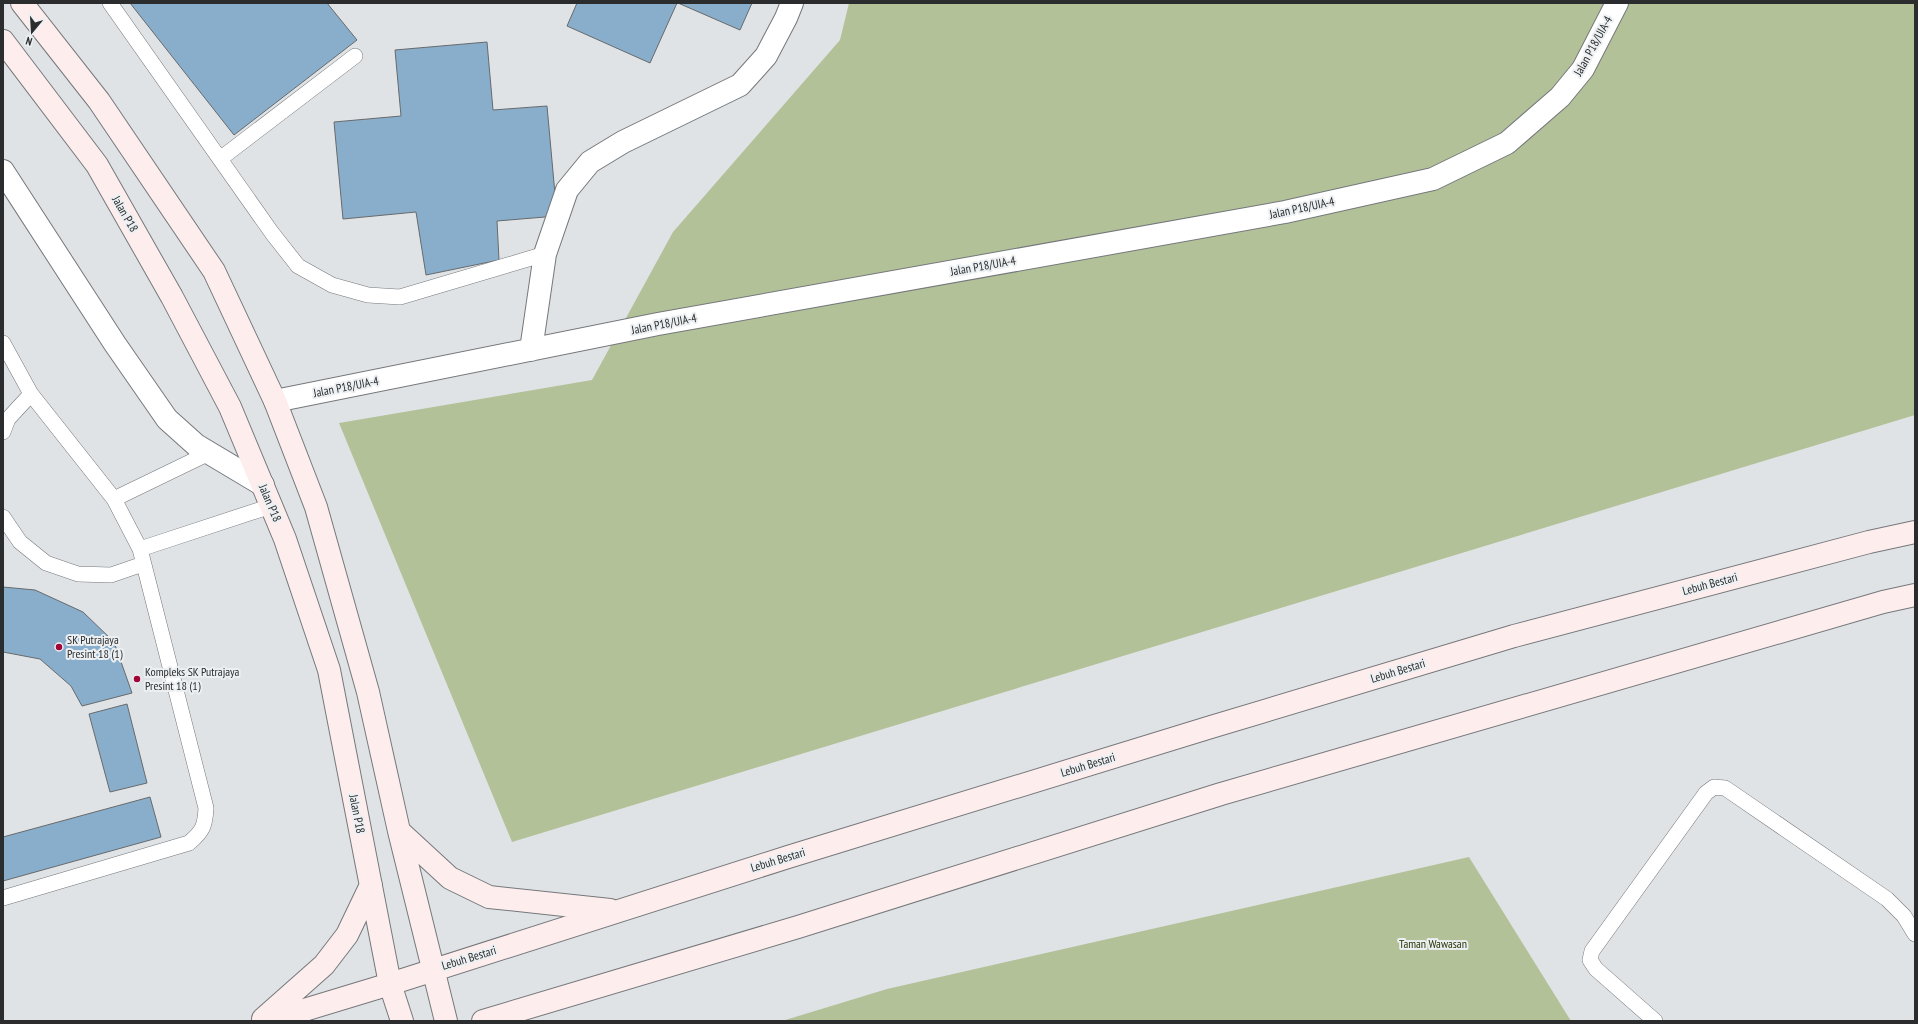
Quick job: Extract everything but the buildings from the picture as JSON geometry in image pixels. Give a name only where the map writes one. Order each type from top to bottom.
[{"type":"main road","points":[[22,3],[99,101],[214,271],[274,401],[316,507],[368,692],[446,1021]]},
{"type":"main road","name":"Jalan P18","points":[[3,41],[97,165],[172,297],[230,407],[272,506],[285,539],[329,670],[390,984],[402,1021]]},
{"type":"main road","name":"Lebuh Bestari","points":[[268,1021],[1211,726],[1514,636],[1869,542],[1915,532]]},
{"type":"main road","points":[[483,1021],[798,927],[1229,792],[1883,602],[1915,595]]},
{"type":"main road","points":[[400,831],[450,878],[489,897],[619,911]]},
{"type":"main road","points":[[261,1021],[324,966],[347,935],[371,885]]},
{"type":"street","points":[[531,350],[545,254],[567,190],[590,162],[623,142],[740,85],[766,56],[786,18],[792,3]]},
{"type":"street","name":"Jalan P18/UIA-4","points":[[274,401],[658,324],[1285,212],[1433,179],[1507,143],[1560,97],[1583,69],[1617,3]]},
{"type":"street","points":[[3,171],[115,344],[167,419],[196,445],[263,485]]},
{"type":"lane","points":[[110,3],[272,233],[298,266],[332,286],[368,295],[400,297],[545,254]]},
{"type":"lane","points":[[220,159],[355,56]]},
{"type":"lane","points":[[3,343],[31,394],[114,498],[140,549],[206,808],[205,822],[201,834],[189,843],[174,849],[3,898]]},
{"type":"lane","points":[[3,432],[8,419],[31,394]]},
{"type":"lane","points":[[114,498],[209,453]]},
{"type":"lane","points":[[140,549],[272,506]]},
{"type":"lane","points":[[3,517],[20,542],[46,563],[78,574],[111,575],[143,564]]},
{"type":"lane","points":[[1656,1021],[1596,969],[1590,960],[1592,951],[1706,793],[1714,787],[1725,788],[1887,898],[1904,916],[1915,934]]},
{"type":"green space","points":[[849,3],[1915,3],[1915,415],[512,842],[339,423],[592,380],[673,232],[840,40]]},
{"type":"green space","name":"Taman Wawasan","points":[[1469,857],[1571,1021],[782,1021],[887,989]]},
{"type":"place","name":"SK Putrajaya Presint 18 (1)","points":[[59,647]]},
{"type":"place","name":"Kompleks SK Putrajaya Presint 18 (1)","points":[[137,679]]}]
